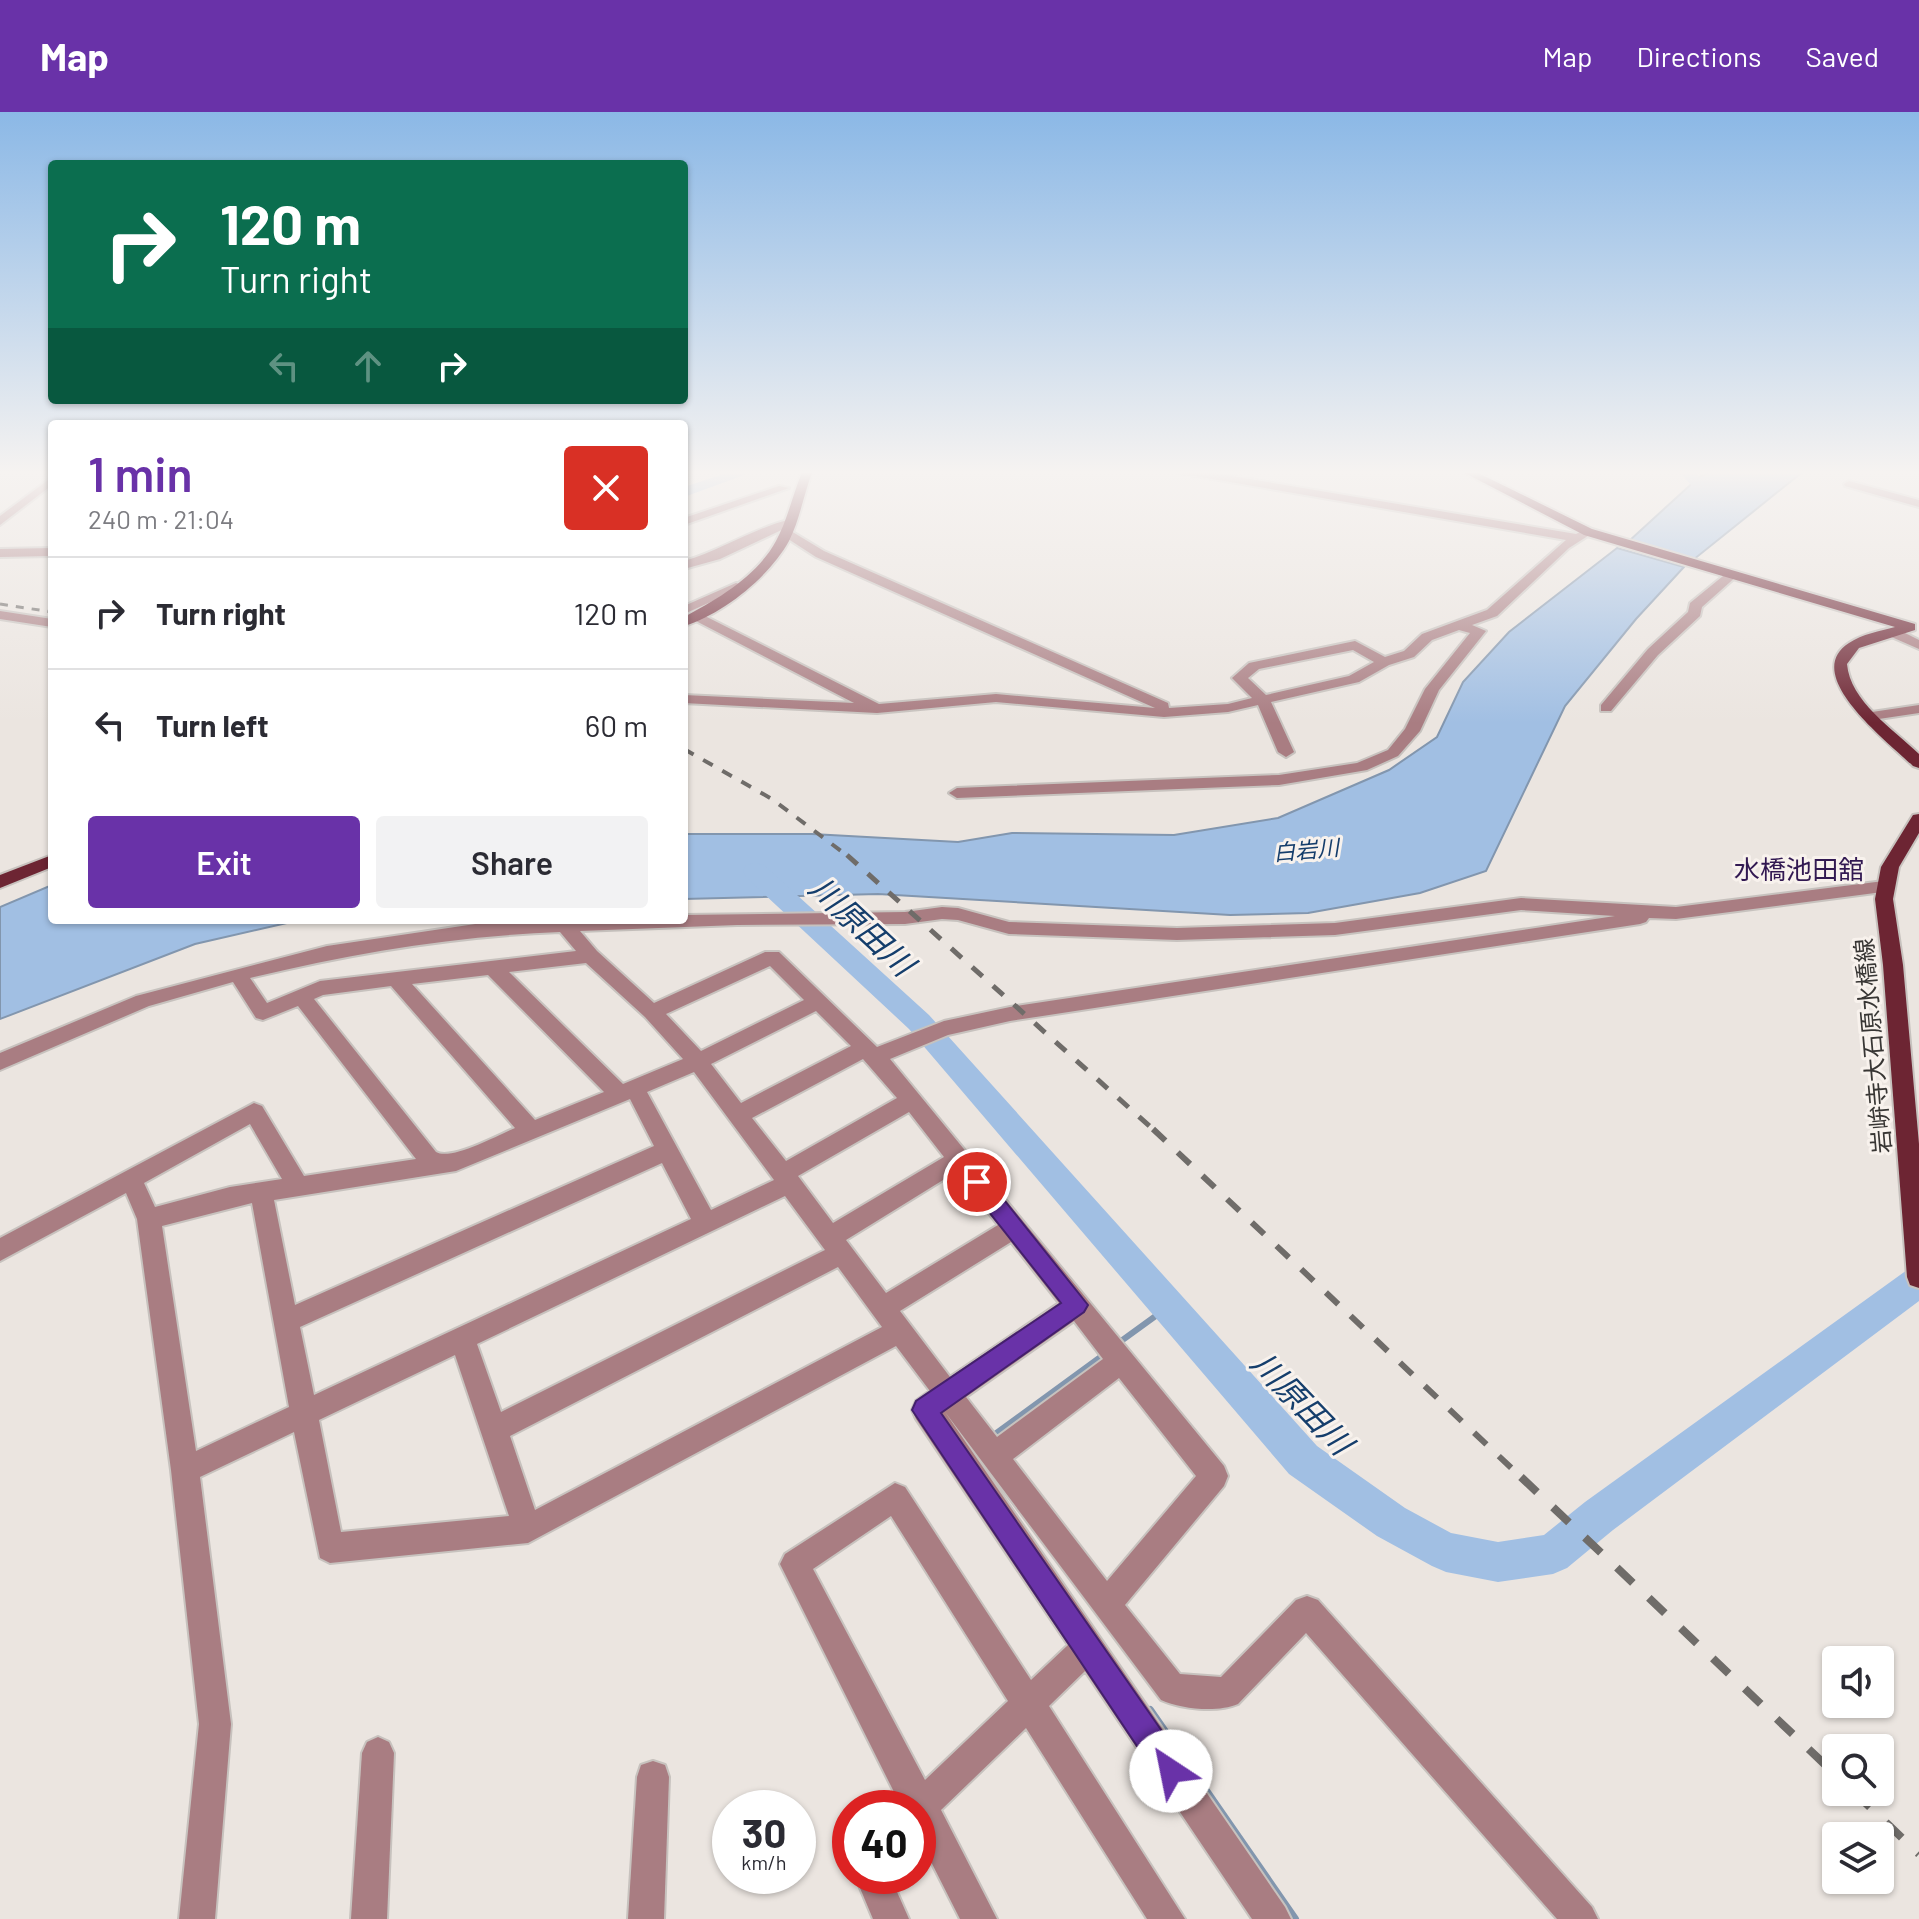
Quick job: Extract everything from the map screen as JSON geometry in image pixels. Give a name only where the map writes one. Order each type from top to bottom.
[{"type":"main road","points":[[689,614],[740,586],[773,554]]},
{"type":"main road","points":[[1656,554],[1914,626]]},
{"type":"main road","points":[[1914,626],[1862,641],[1840,656],[1837,665],[1841,681],[1849,694],[1919,763]]},
{"type":"main road","name":"岩峅寺大石原水橋線","points":[[1919,819],[1890,867],[1884,887],[1919,1277]]},
{"type":"main road","points":[[0,882],[48,863]]},
{"type":"street","points":[[688,564],[720,554]]},
{"type":"street","points":[[821,554],[1174,711]]},
{"type":"street","points":[[688,699],[877,709],[996,698],[1174,711],[1228,708],[1354,679],[1384,662],[1409,654],[1427,637],[1492,613],[1555,554]]},
{"type":"street","points":[[1606,708],[1653,652],[1695,613],[1695,606],[1730,575]]},
{"type":"street","points":[[689,614],[877,709]]},
{"type":"street","points":[[0,615],[48,622]]},
{"type":"street","points":[[957,793],[1279,780],[1361,767],[1393,753],[1412,731],[1432,689],[1479,631],[1458,625]]},
{"type":"street","points":[[1892,632],[1919,645]]},
{"type":"street","points":[[1286,752],[1263,700],[1239,678],[1254,666],[1355,645],[1384,662]]},
{"type":"street","points":[[1872,716],[1919,709]]},
{"type":"street","points":[[738,1115],[870,1052],[944,1028],[1010,1014],[1676,913],[1875,885],[1884,887]]},
{"type":"street","points":[[688,922],[905,918],[942,913],[958,914],[1009,928],[1177,934],[1335,929],[1533,903],[1676,913]]},
{"type":"street","points":[[0,1062],[143,1001],[238,974],[327,953],[482,929],[564,924],[590,956],[652,1012],[698,1062],[1172,1689],[1227,1693],[1307,1611],[1580,1919]]},
{"type":"street","points":[[238,974],[263,1013],[320,988],[590,956]]},
{"type":"street","points":[[652,1012],[772,957],[870,1052],[912,1100],[1214,1476],[1106,1605]]},
{"type":"street","points":[[492,967],[628,1092],[668,1150],[705,1222]]},
{"type":"street","points":[[396,979],[532,1132]]},
{"type":"street","points":[[300,995],[428,1158],[441,1166]]},
{"type":"street","points":[[149,1219],[230,1197],[441,1166],[532,1132],[698,1062],[817,1002]]},
{"type":"street","points":[[185,1470],[705,1222],[787,1178],[912,1100]]},
{"type":"street","points":[[0,1250],[254,1112],[298,1186]]},
{"type":"street","points":[[286,1321],[668,1150]]},
{"type":"street","points":[[494,1430],[836,1245],[959,1159]]},
{"type":"street","points":[[131,1179],[149,1219],[185,1470],[215,1724],[197,1919]]},
{"type":"street","points":[[261,1192],[330,1548],[528,1529],[899,1331]]},
{"type":"street","points":[[883,1308],[1014,1228]]},
{"type":"street","points":[[1076,1305],[946,1392],[925,1410],[1273,1919]]},
{"type":"street","points":[[462,1338],[528,1529]]},
{"type":"street","points":[[994,1456],[1121,1361]]},
{"type":"street","points":[[910,1790],[795,1564],[895,1497],[1167,1919]]},
{"type":"street","points":[[936,1791],[1087,1648]]},
{"type":"street","points":[[369,1919],[378,1753]]},
{"type":"street","points":[[646,1919],[653,1777]]},
{"type":"street","points":[[936,1839],[979,1919]]},
{"type":"street","points":[[880,1894],[891,1919]]},
{"type":"water","name":"白岩川","points":[[1609,554],[1639,554],[1684,567],[1636,619],[1565,706],[1486,871],[1420,893],[1308,913],[1230,915],[878,894],[688,899],[688,834],[812,834],[958,842],[1012,833],[1174,835],[1278,818],[1389,770],[1437,737],[1463,682],[1509,632]]},
{"type":"water","points":[[1674,554],[1700,554],[1693,560]]},
{"type":"water","points":[[48,887],[48,924],[282,924],[195,944],[0,1019],[0,907]]},
{"type":"waterway","name":"川原田川","points":[[755,871],[919,1022],[1303,1460],[1391,1522],[1446,1552],[1498,1562],[1553,1554],[1599,1516],[1919,1281]]},
{"type":"waterway","points":[[1117,1344],[1168,1307]]},
{"type":"waterway","points":[[991,1437],[1106,1353]]},
{"type":"waterway","points":[[1150,1710],[1295,1919]]},
{"type":"railway","points":[[0,604],[48,611]]},
{"type":"railway","points":[[688,751],[772,799],[849,857]]},
{"type":"railway","points":[[847,855],[1155,1131]]},
{"type":"railway","points":[[1153,1129],[1523,1479]]},
{"type":"railway","points":[[1521,1477],[1822,1762]]},
{"type":"railway","points":[[1869,1806],[1919,1854]]},
{"type":"district","name":"水橋池田舘","points":[[1799,868]]},
{"type":"route","points":[[977,1182],[1076,1305],[946,1392],[925,1410],[1171,1771]]}]
